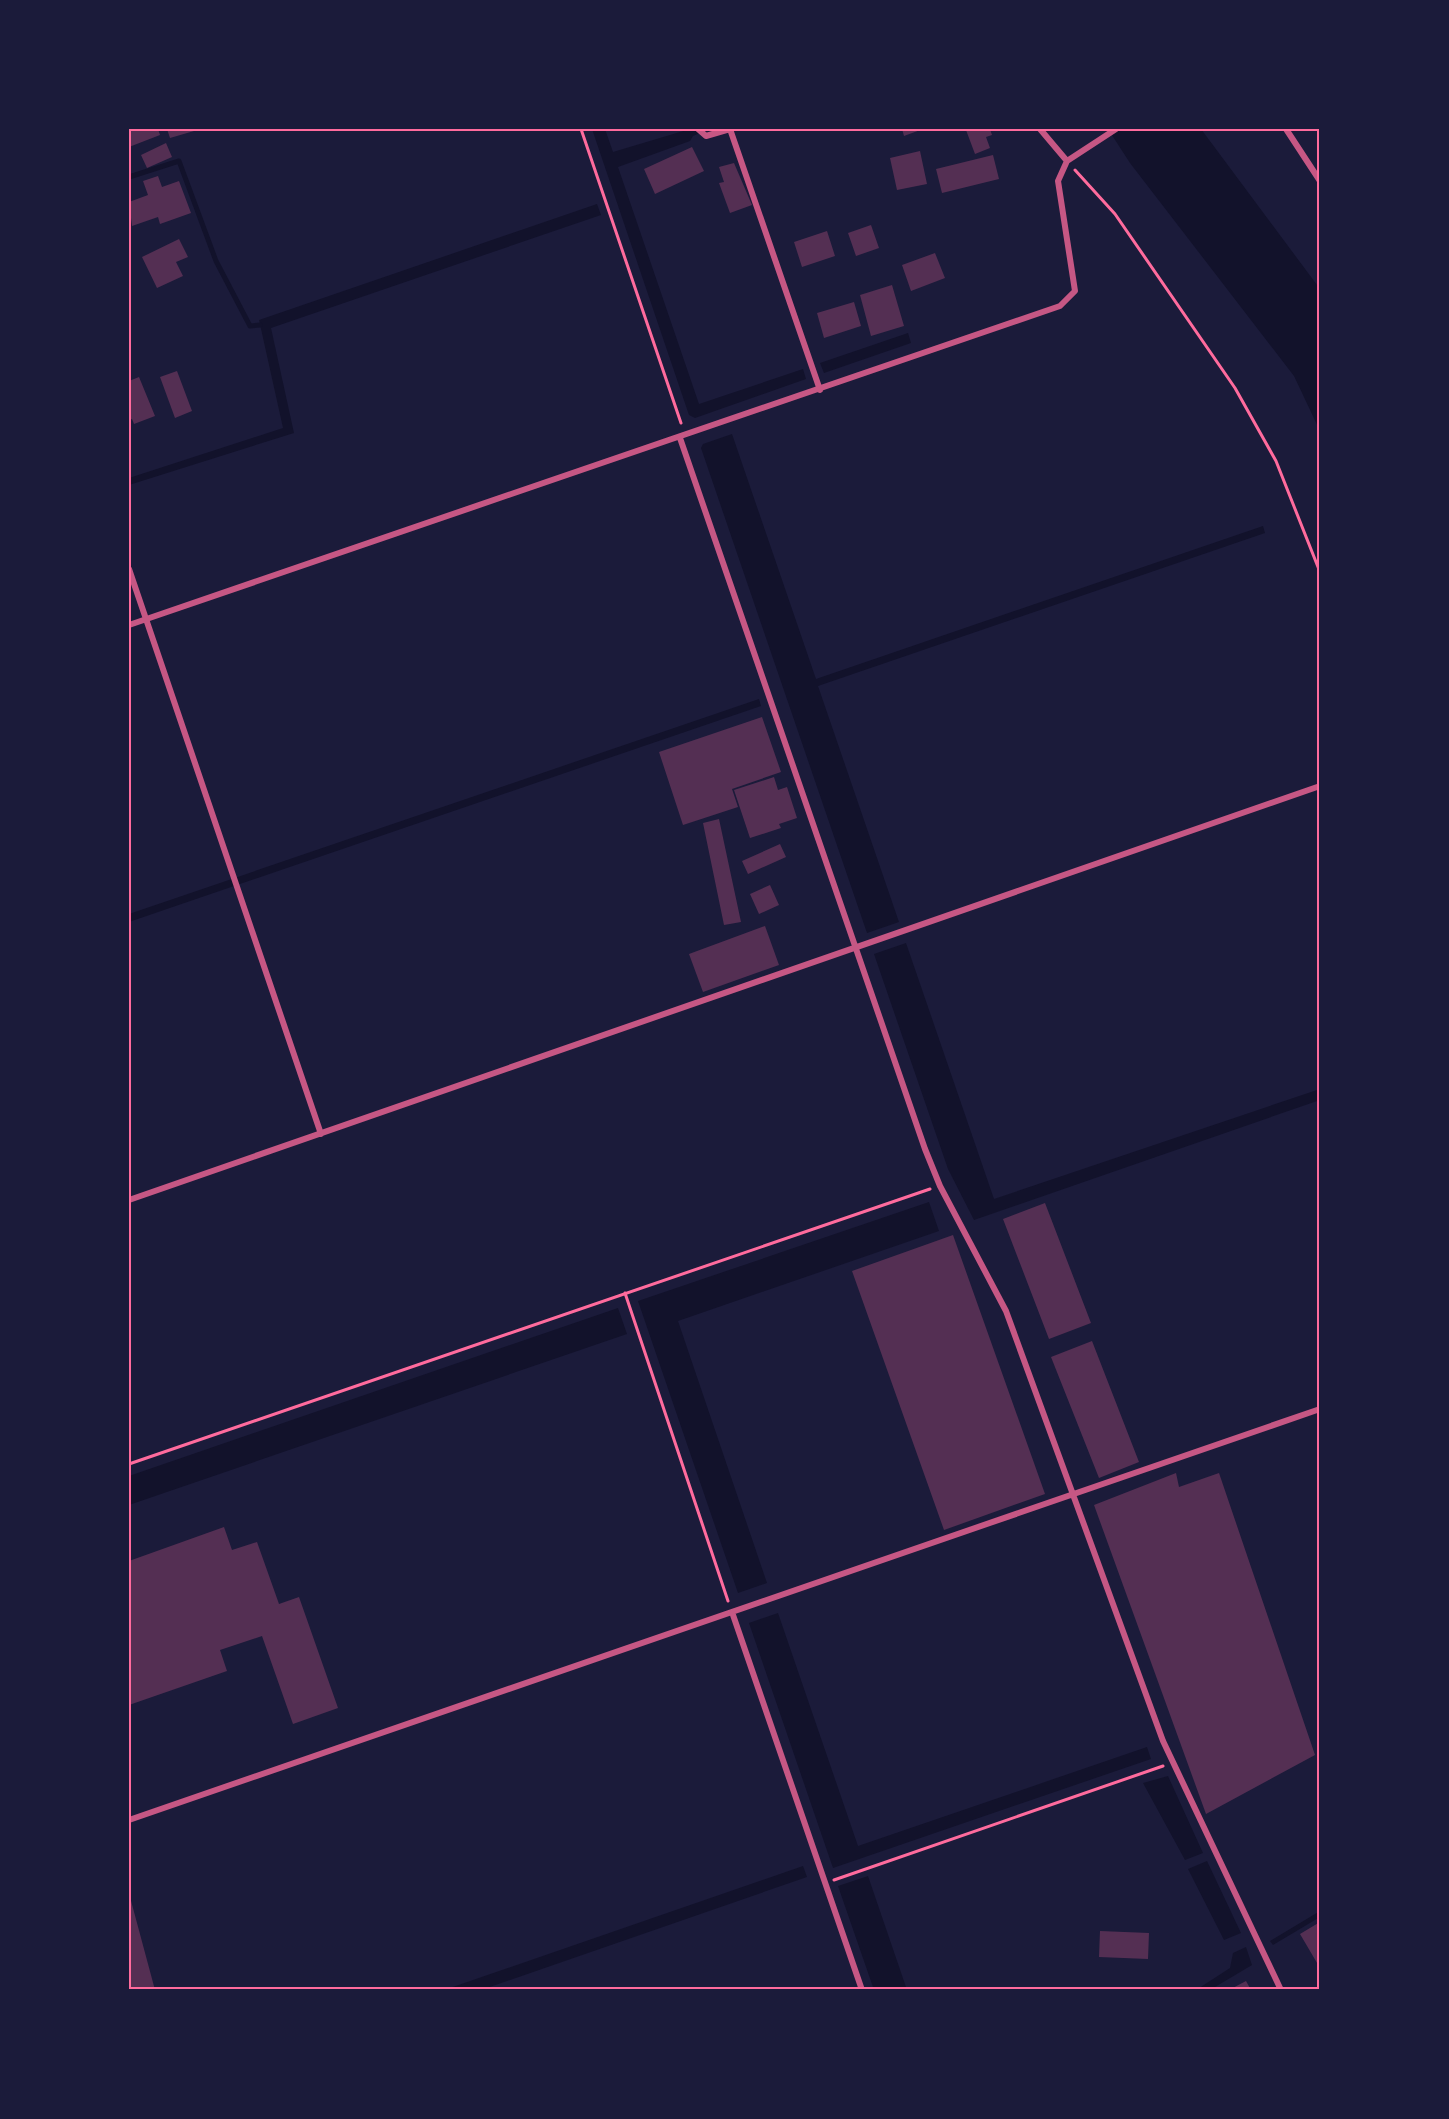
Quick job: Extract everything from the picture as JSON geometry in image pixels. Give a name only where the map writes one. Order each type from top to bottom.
[{"type":"street","points":[[700,131],[706,136],[730,129],[820,390]]},
{"type":"street","points":[[1040,129],[1067,161]]},
{"type":"street","points":[[129,625],[1060,306],[1075,291],[1058,181],[1067,161],[1081,155],[1116,129]]},
{"type":"street","points":[[1286,129],[1320,181]]},
{"type":"street","points":[[680,438],[925,1149],[940,1186],[1006,1311],[1173,1762],[1281,1990]]},
{"type":"street","points":[[129,568],[321,1134]]},
{"type":"street","points":[[129,1200],[1320,786]]},
{"type":"street","points":[[129,1820],[1320,1409]]},
{"type":"street","points":[[732,1612],[862,1990]]},
{"type":"path","points":[[581,129],[681,423],[680,438]]},
{"type":"path","points":[[1067,161],[1115,214],[1235,388],[1276,461],[1320,572]]},
{"type":"path","points":[[129,1464],[940,1186]]},
{"type":"path","points":[[625,1293],[732,1612]]},
{"type":"path","points":[[825,1883],[1173,1762]]},
{"type":"shaded area","points":[[592,129],[605,129],[613,152],[690,129],[708,129],[693,136],[690,141],[618,167],[699,404],[803,369],[806,379],[695,418],[689,415]]},
{"type":"shaded area","points":[[1108,129],[1201,129],[1320,289],[1320,431],[1294,376],[1130,163]]},
{"type":"shaded area","points":[[597,204],[601,215],[271,328],[294,433],[129,485],[129,478],[283,428],[259,320]]},
{"type":"shaded area","points":[[908,333],[911,343],[824,373],[820,363]]},
{"type":"shaded area","points":[[732,434],[816,679],[1263,526],[1265,533],[818,686],[899,922],[867,933],[701,448],[703,444]]},
{"type":"shaded area","points":[[759,699],[761,706],[129,922],[129,914]]},
{"type":"shaded area","points":[[906,943],[994,1199],[1320,1089],[1320,1100],[974,1220],[948,1169],[874,954]]},
{"type":"shaded area","points":[[929,1202],[939,1231],[678,1321],[767,1583],[738,1593],[638,1301]]},
{"type":"shaded area","points":[[618,1308],[627,1334],[129,1505],[129,1476]]},
{"type":"shaded area","points":[[778,1613],[858,1846],[1147,1747],[1151,1759],[833,1868],[749,1623]]},
{"type":"shaded area","points":[[1168,1776],[1203,1853],[1185,1860],[1143,1783]]},
{"type":"shaded area","points":[[1207,1861],[1241,1933],[1224,1940],[1188,1869]]},
{"type":"shaded area","points":[[803,1866],[807,1877],[481,1990],[444,1990]]},
{"type":"shaded area","points":[[868,1876],[907,1990],[874,1990],[838,1886]]},
{"type":"shaded area","points":[[1320,1911],[1320,1917],[1273,1945],[1270,1941]]},
{"type":"shaded area","points":[[1246,1947],[1252,1965],[1210,1990],[1196,1990],[1230,1968],[1233,1953]]},
{"type":"building","points":[[129,129],[158,129],[160,135],[129,147]]},
{"type":"building","points":[[167,129],[193,129],[194,131],[170,138]]},
{"type":"building","points":[[902,129],[923,129],[904,136]]},
{"type":"building","points":[[990,129],[992,135],[986,137],[990,148],[975,154],[966,130]]},
{"type":"building","points":[[166,143],[172,157],[147,168],[141,155]]},
{"type":"building","points":[[692,147],[704,171],[655,194],[644,169]]},
{"type":"building","points":[[920,151],[927,184],[897,190],[890,158]]},
{"type":"building","points":[[993,155],[999,179],[942,193],[936,169]]},
{"type":"building","points":[[734,163],[752,205],[730,213],[719,183],[724,182],[719,167]]},
{"type":"building","points":[[158,176],[162,187],[179,181],[191,213],[160,224],[158,217],[132,226],[129,202],[148,195],[143,181]]},
{"type":"building","points":[[871,225],[879,248],[856,256],[848,233]]},
{"type":"building","points":[[827,231],[835,256],[802,267],[794,242]]},
{"type":"building","points":[[179,239],[188,257],[176,262],[183,276],[157,288],[142,257]]},
{"type":"building","points":[[935,253],[945,278],[911,291],[902,265]]},
{"type":"building","points":[[892,285],[904,326],[871,336],[860,295]]},
{"type":"building","points":[[854,302],[861,326],[824,338],[817,313]]},
{"type":"building","points":[[177,371],[192,411],[175,418],[160,377]]},
{"type":"building","points":[[139,377],[155,416],[134,424],[132,419],[129,420],[129,381]]},
{"type":"building","points":[[762,717],[781,772],[732,789],[738,807],[683,825],[659,752]]},
{"type":"building","points":[[774,777],[778,790],[787,787],[797,818],[779,824],[781,828],[750,838],[734,790]]},
{"type":"building","points":[[719,819],[741,922],[724,925],[703,823]]},
{"type":"building","points":[[780,844],[786,857],[748,874],[742,861]]},
{"type":"building","points":[[770,885],[779,905],[759,914],[750,894]]},
{"type":"building","points":[[765,926],[779,965],[703,992],[689,954]]},
{"type":"building","points":[[1045,1203],[1091,1323],[1049,1339],[1003,1219]]},
{"type":"building","points":[[953,1235],[1045,1494],[944,1530],[852,1271]]},
{"type":"building","points":[[1092,1341],[1139,1462],[1099,1478],[1051,1357]]},
{"type":"building","points":[[1176,1473],[1179,1487],[1219,1473],[1315,1755],[1206,1814],[1094,1505]]},
{"type":"building","points":[[224,1527],[232,1550],[257,1542],[279,1604],[299,1597],[338,1708],[293,1724],[262,1636],[220,1650],[227,1671],[129,1705],[129,1561]]},
{"type":"building","points":[[130,1897],[155,1990],[129,1990]]},
{"type":"building","points":[[1320,1922],[1320,1968],[1300,1934]]},
{"type":"building","points":[[1100,1931],[1149,1933],[1148,1959],[1099,1957]]},
{"type":"building","points":[[1246,1981],[1251,1990],[1229,1990]]},
{"type":"waterway","points":[[129,177],[179,161],[216,261],[250,326],[260,325]]}]
